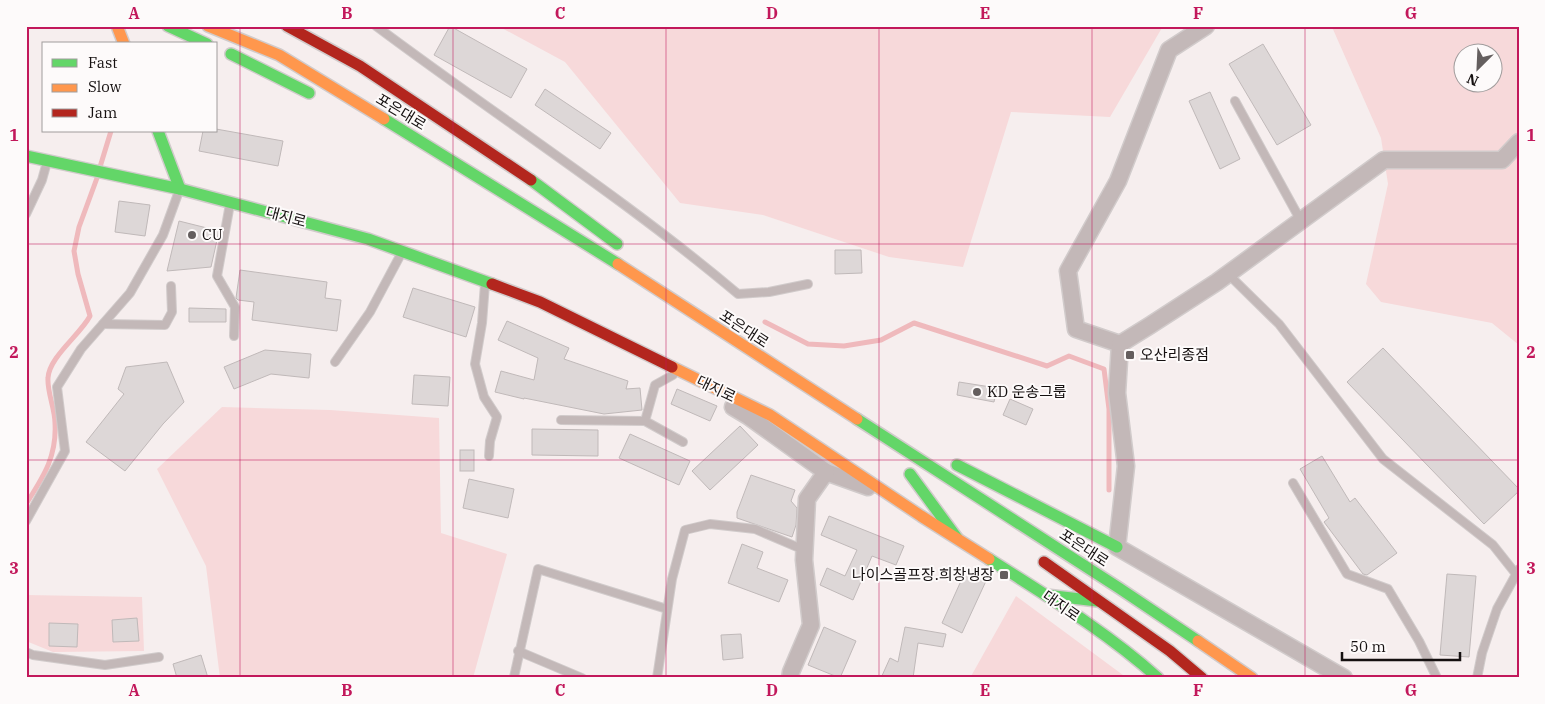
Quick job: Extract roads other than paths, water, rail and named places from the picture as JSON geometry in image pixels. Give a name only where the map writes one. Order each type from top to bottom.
[{"type":"main road","points":[[118,26],[123,42]]},
{"type":"main road","points":[[168,26],[203,42]]},
{"type":"main road","name":"포은대로","points":[[208,26],[279,55],[594,248],[1119,588],[1252,678]]},
{"type":"main road","points":[[287,26],[360,66],[433,114],[546,190],[629,253]]},
{"type":"main road","points":[[224,51],[315,96]]},
{"type":"main road","points":[[158,132],[180,189]]},
{"type":"main road","name":"대지로","points":[[26,156],[180,189],[368,240],[540,302],[770,415],[883,491],[1046,595],[1130,654],[1158,678]]},
{"type":"main road","points":[[658,277],[683,306]]},
{"type":"main road","points":[[709,309],[798,370],[866,411]]},
{"type":"main road","points":[[769,363],[798,370]]},
{"type":"main road","points":[[950,462],[1117,547]]},
{"type":"main road","points":[[932,486],[906,471],[957,538]]},
{"type":"main road","points":[[1035,556],[1101,601],[1202,678]]},
{"type":"main road","points":[[1046,595],[1101,601]]},
{"type":"street","points":[[1120,344],[1076,329],[1068,271],[1118,181],[1169,50],[1206,26]]},
{"type":"street","points":[[1120,344],[1228,274],[1384,160],[1502,160],[1519,142]]},
{"type":"street","name":"대지로","points":[[540,302],[748,416],[826,472],[883,491]]},
{"type":"street","points":[[1120,344],[1117,393],[1126,466],[1117,547],[1344,678]]},
{"type":"street","points":[[790,678],[812,625],[804,560],[807,499],[826,472]]},
{"type":"lane","points":[[376,26],[625,205],[738,294],[769,292],[808,284]]},
{"type":"lane","points":[[1235,101],[1301,222]]},
{"type":"lane","points":[[26,214],[42,180],[48,160]]},
{"type":"lane","points":[[26,521],[65,451],[57,387],[81,349],[130,293],[163,235],[180,189]]},
{"type":"lane","points":[[230,202],[217,276],[235,307],[234,336]]},
{"type":"lane","points":[[335,362],[370,312],[402,252]]},
{"type":"lane","points":[[1228,274],[1280,324],[1383,459],[1493,545],[1517,571],[1497,609],[1482,654],[1477,678]]},
{"type":"lane","points":[[485,282],[482,323],[475,364],[484,397],[497,416],[490,441],[489,456]]},
{"type":"lane","points":[[103,324],[164,325],[172,312],[171,286]]},
{"type":"lane","points":[[645,421],[654,384],[673,375]]},
{"type":"lane","points":[[561,420],[645,421],[683,442]]},
{"type":"lane","points":[[1293,483],[1347,574],[1388,588],[1419,641],[1437,678]]},
{"type":"lane","points":[[657,678],[672,579],[685,530],[710,524],[756,529],[804,550]]},
{"type":"lane","points":[[514,677],[518,651],[538,569],[667,609]]},
{"type":"lane","points":[[518,651],[582,678]]},
{"type":"lane","points":[[26,652],[33,655],[105,665],[159,657]]},
{"type":"waterway","points":[[100,167],[111,132]]},
{"type":"waterway","points":[[26,504],[48,466],[54,446],[54,412],[48,383],[50,370],[59,354],[90,316],[78,274],[74,251],[79,227],[97,178]]},
{"type":"waterway","points":[[765,322],[808,344],[844,346],[881,340],[914,323],[1047,366],[1069,356],[1104,369],[1109,409],[1109,490]]},
{"type":"place","name":"CU","points":[[192,235]]},
{"type":"place","name":"오산리종점","points":[[1130,355]]},
{"type":"place","name":"KD 운송그룹","points":[[977,392]]},
{"type":"place","name":"나이스골프장.희창냉장","points":[[1004,575]]}]
